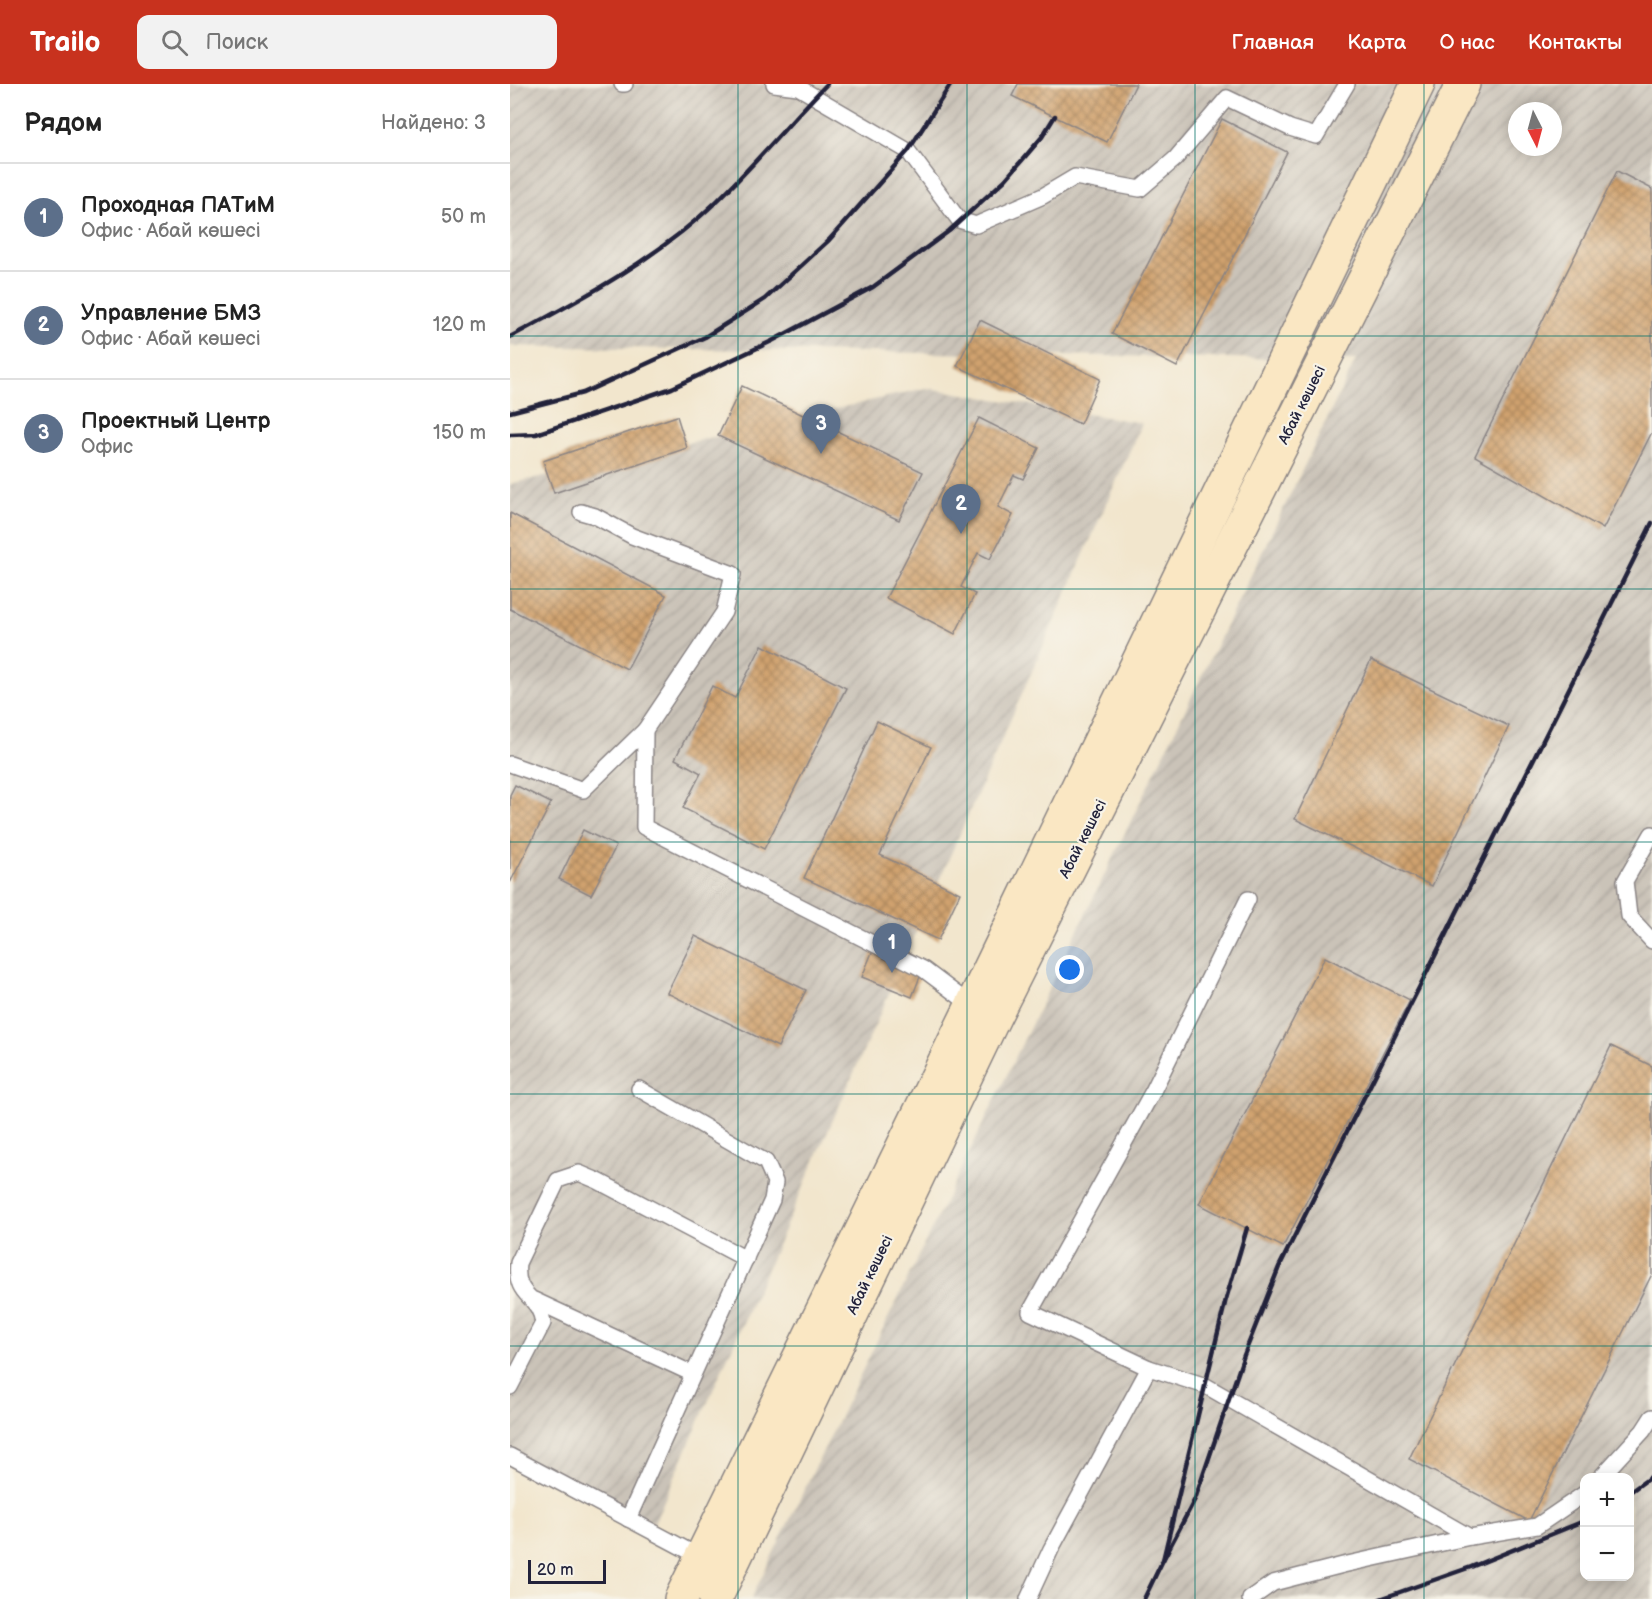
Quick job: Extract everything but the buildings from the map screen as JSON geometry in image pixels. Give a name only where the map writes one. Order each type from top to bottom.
[{"type":"street","name":"Абай көшесі","points":[[681,1599],[715,1576],[983,1012],[1418,84]]},
{"type":"street","name":"Абай көшесі","points":[[983,1012],[1463,84]]},
{"type":"lane","points":[[774,84],[798,87],[909,151],[959,220],[976,225],[1043,196],[1075,177],[1140,189],[1175,159],[1227,98],[1290,128],[1316,136],[1347,84]]},
{"type":"lane","points":[[510,764],[583,790],[645,730],[724,612],[733,574],[632,536],[596,516],[580,512]]},
{"type":"lane","points":[[645,730],[644,827],[923,969],[983,1012]]},
{"type":"lane","points":[[1652,834],[1625,881],[1629,916],[1652,941]]},
{"type":"lane","points":[[1248,899],[1153,1091],[1030,1312],[1149,1368],[1206,1386],[1470,1537]]},
{"type":"lane","points":[[628,1519],[772,1200],[774,1182],[772,1171],[766,1162],[639,1089]]},
{"type":"lane","points":[[693,1374],[534,1300],[521,1290],[517,1278],[518,1263],[558,1180],[579,1173],[598,1180],[746,1258]]},
{"type":"lane","points":[[510,1386],[543,1323],[542,1314],[534,1300]]},
{"type":"lane","points":[[1028,1599],[1051,1549],[1149,1368]]},
{"type":"lane","points":[[1605,1473],[1643,1431],[1652,1417]]},
{"type":"lane","points":[[510,1456],[628,1519],[715,1576]]},
{"type":"lane","points":[[1250,1599],[1273,1584],[1470,1537],[1538,1526],[1580,1497]]},
{"type":"shaded area","points":[[510,84],[1652,84],[1652,1599],[751,1599],[1356,360],[510,346]]},
{"type":"shaded area","points":[[926,388],[1142,423],[654,1523],[510,1466],[510,484]]},
{"type":"railway","points":[[510,337],[618,276],[694,222],[731,187],[827,84]]},
{"type":"railway","points":[[510,412],[583,393],[705,337],[765,299],[829,240],[908,151],[951,84]]},
{"type":"railway","points":[[510,435],[536,434],[672,388],[772,341],[873,287],[949,231],[1005,180],[1042,137],[1055,116]]},
{"type":"railway","points":[[1163,1560],[1195,1499],[1244,1355],[1279,1267],[1652,523]]},
{"type":"railway","points":[[1144,1599],[1163,1560],[1226,1299],[1247,1228]]},
{"type":"railway","points":[[1634,1489],[1652,1476]]},
{"type":"railway","points":[[1380,1599],[1471,1567],[1580,1523]]},
{"type":"place","name":"Проектный Центр","points":[[821,454]]},
{"type":"place","name":"Управление БМЗ","points":[[961,534]]},
{"type":"place","name":"Проходная ПАТиМ","points":[[892,973]]}]
